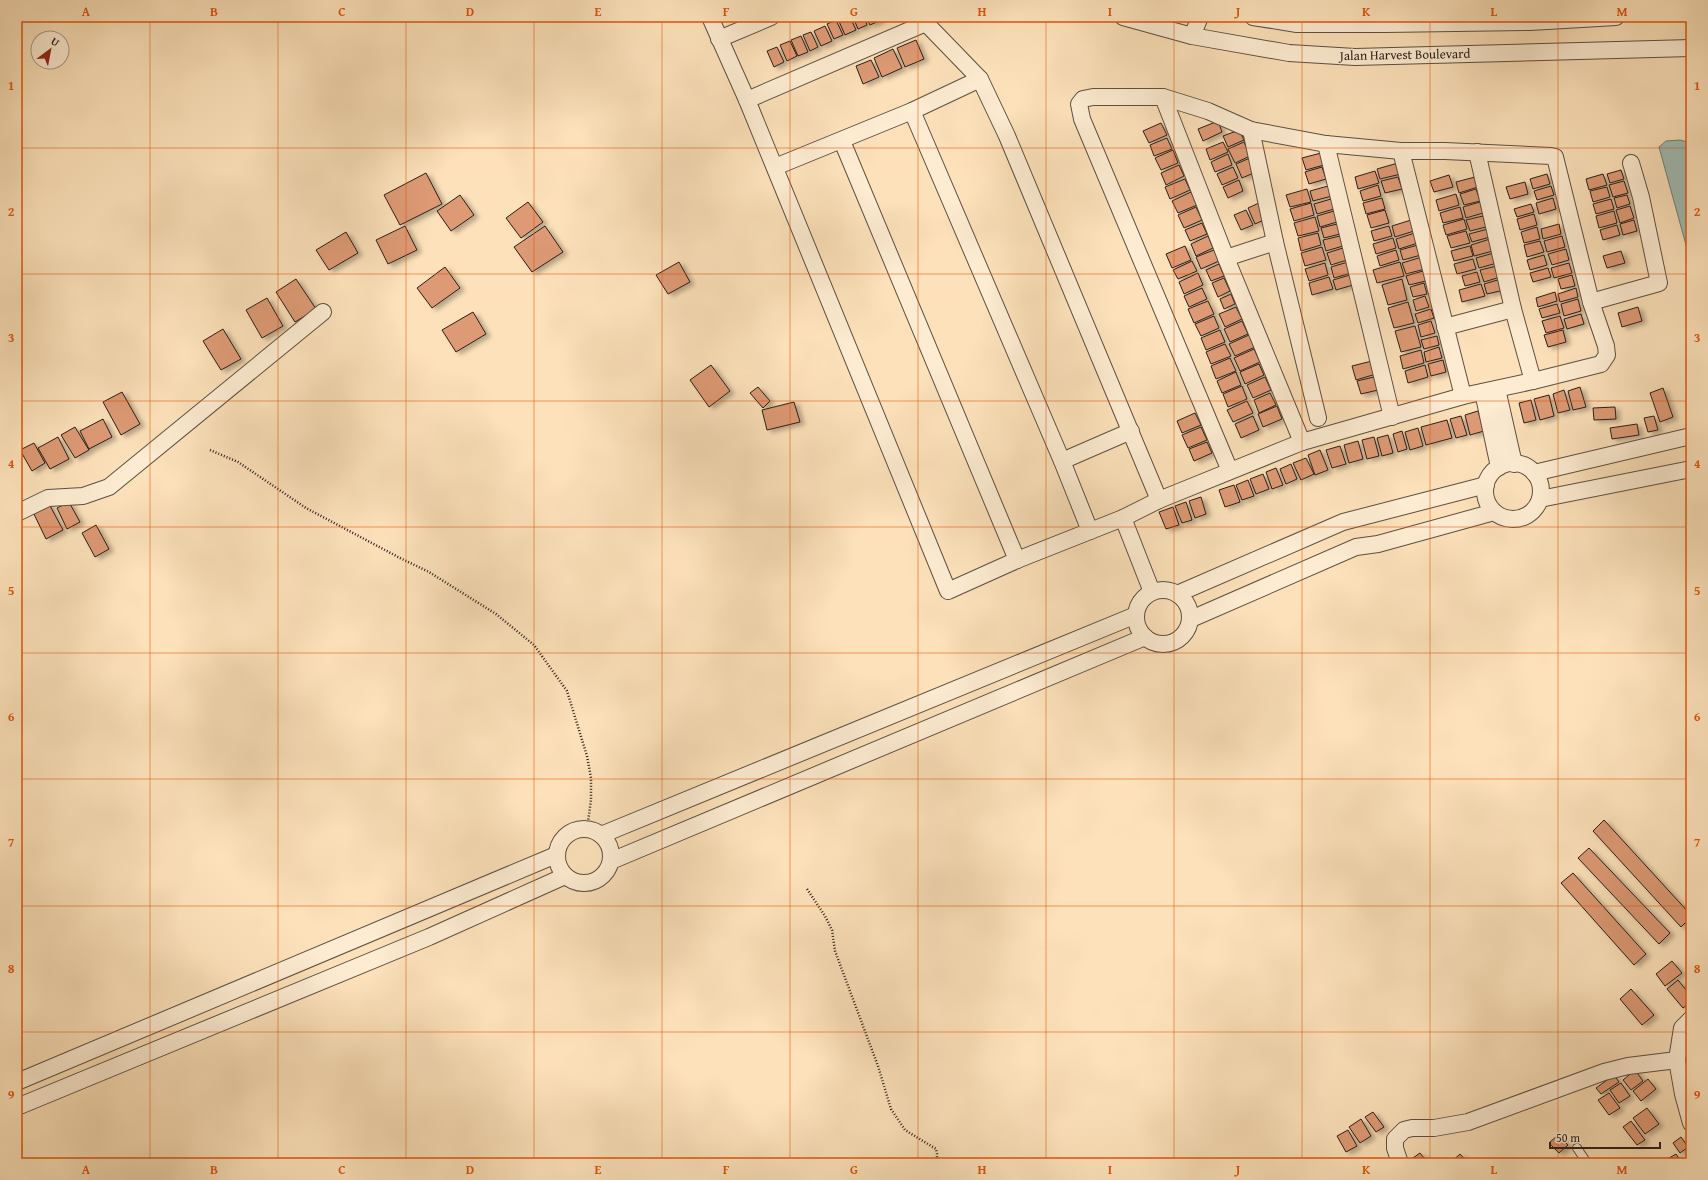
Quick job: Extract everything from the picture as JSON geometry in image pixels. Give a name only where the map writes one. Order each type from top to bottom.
[{"type":"street","points":[[710,17],[775,167],[948,591],[1017,560],[1122,518],[1159,500],[1302,442],[1463,396],[1533,381],[1601,364],[1607,355],[1606,346],[1591,302],[1555,158],[1551,156],[1477,152],[1401,151],[1326,144],[1251,130],[1208,111],[1163,97],[1093,97],[1083,99],[1079,104],[1082,119],[1230,471]]},
{"type":"street","points":[[719,39],[771,17]]},
{"type":"street","name":"Jalan Harvest Boulevard","points":[[1122,17],[1192,36],[1289,53],[1355,57],[1691,48]]},
{"type":"street","points":[[1192,36],[1200,17]]},
{"type":"street","points":[[1253,17],[1297,24],[1384,20],[1616,17]]},
{"type":"street","points":[[747,100],[923,20],[980,80],[1007,136],[1159,500]]},
{"type":"street","points":[[775,167],[842,141],[980,80]]},
{"type":"street","points":[[1163,97],[1226,258],[1302,442]]},
{"type":"street","points":[[912,111],[1062,461],[1090,531]]},
{"type":"street","points":[[1251,130],[1275,242],[1318,418]]},
{"type":"street","points":[[842,141],[1017,560]]},
{"type":"street","points":[[1326,144],[1392,417]]},
{"type":"street","points":[[1401,151],[1463,396]]},
{"type":"street","points":[[1477,152],[1513,309],[1533,381]]},
{"type":"street","points":[[1591,302],[1659,283],[1641,197],[1631,163]]},
{"type":"street","points":[[1226,258],[1275,242]]},
{"type":"street","points":[[1445,328],[1513,309]]},
{"type":"street","points":[[17,513],[48,498],[82,496],[109,487],[323,312]]},
{"type":"street","points":[[1490,390],[1507,466]]},
{"type":"street","points":[[1062,461],[1131,431]]},
{"type":"street","points":[[1534,473],[1691,436]]},
{"type":"street","points":[[1507,466],[1525,466],[1534,473],[1540,485],[1540,499],[1533,511],[1521,519],[1507,519],[1494,512],[1486,500],[1486,485],[1491,475],[1507,466]]},
{"type":"street","points":[[1540,499],[1691,469]]},
{"type":"street","points":[[1177,594],[1343,522],[1486,485]]},
{"type":"street","points":[[1191,619],[1356,547],[1378,544],[1494,512]]},
{"type":"street","points":[[1122,518],[1152,592]]},
{"type":"street","points":[[1164,590],[1177,594],[1187,604],[1191,619],[1185,633],[1173,642],[1158,644],[1144,637],[1138,627],[1136,615],[1139,606],[1144,598],[1152,592],[1164,590]]},
{"type":"street","points":[[594,832],[610,847],[611,861],[605,874],[592,882],[578,883],[565,876],[559,866],[556,855],[561,841],[572,832],[594,832],[1136,615]]},
{"type":"street","points":[[611,861],[1144,637]]},
{"type":"street","points":[[17,1082],[556,855]]},
{"type":"street","points":[[17,1107],[429,937],[565,876]]},
{"type":"street","points":[[1691,1019],[1682,1028],[1677,1060],[1682,1094],[1691,1123]]},
{"type":"street","points":[[1400,1163],[1395,1148],[1395,1139],[1404,1130],[1412,1128],[1434,1128],[1468,1122],[1513,1107],[1604,1072],[1628,1066],[1677,1060]]},
{"type":"lane","points":[[1577,1148],[1587,1163]]},
{"type":"path","points":[[210,450],[238,462],[306,508],[386,551],[429,572],[496,614],[534,645],[567,691],[587,756],[591,778],[591,800],[594,832]]},
{"type":"path","points":[[807,889],[826,916],[832,930],[835,951],[878,1066],[891,1109],[905,1130],[936,1149],[937,1163]]},
{"type":"water","points":[[1680,140],[1691,143],[1691,263],[1659,147],[1666,141]]},
{"type":"building","points":[[850,17],[856,30],[845,35],[838,19]]},
{"type":"building","points":[[853,17],[864,17],[867,25],[858,29]]},
{"type":"building","points":[[866,17],[880,17],[881,20],[870,25]]},
{"type":"building","points":[[836,20],[843,35],[834,39],[827,24]]},
{"type":"building","points":[[825,26],[832,41],[821,46],[814,31]]},
{"type":"building","points":[[811,32],[818,47],[810,51],[803,35]]},
{"type":"building","points":[[801,36],[808,52],[798,56],[791,40]]},
{"type":"building","points":[[916,40],[924,59],[905,67],[897,48]]},
{"type":"building","points":[[790,41],[797,56],[787,61],[780,45]]},
{"type":"building","points":[[777,47],[784,62],[774,67],[767,51]]},
{"type":"building","points":[[893,49],[902,68],[882,77],[874,58]]},
{"type":"building","points":[[871,60],[879,77],[863,84],[856,66]]},
{"type":"building","points":[[1218,121],[1222,132],[1203,141],[1198,129]]},
{"type":"building","points":[[1161,123],[1167,135],[1149,143],[1143,131]]},
{"type":"building","points":[[1239,130],[1244,140],[1228,147],[1223,136]]},
{"type":"building","points":[[1167,138],[1172,149],[1154,156],[1150,145]]},
{"type":"building","points":[[1223,142],[1228,152],[1210,160],[1206,149]]},
{"type":"building","points":[[1244,142],[1250,156],[1235,163],[1228,149]]},
{"type":"building","points":[[1173,150],[1178,163],[1161,170],[1155,158]]},
{"type":"building","points":[[1321,153],[1324,165],[1306,170],[1302,158]]},
{"type":"building","points":[[1228,154],[1232,165],[1215,172],[1211,162]]},
{"type":"building","points":[[1250,158],[1256,172],[1242,178],[1236,164]]},
{"type":"building","points":[[1398,163],[1401,174],[1380,179],[1377,169]]},
{"type":"building","points":[[1179,165],[1184,176],[1166,185],[1161,173]]},
{"type":"building","points":[[1233,167],[1238,178],[1222,185],[1217,174]]},
{"type":"building","points":[[1322,167],[1326,179],[1309,184],[1305,172]]},
{"type":"building","points":[[1621,170],[1624,179],[1610,183],[1607,174]]},
{"type":"building","points":[[1375,171],[1379,183],[1358,189],[1355,177]]},
{"type":"building","points":[[426,173],[442,204],[400,225],[384,195]]},
{"type":"building","points":[[1547,174],[1550,184],[1533,189],[1530,179]]},
{"type":"building","points":[[1603,174],[1607,185],[1589,190],[1586,179]]},
{"type":"building","points":[[1449,175],[1453,187],[1434,192],[1430,181]]},
{"type":"building","points":[[1398,177],[1402,189],[1385,193],[1381,181]]},
{"type":"building","points":[[1475,177],[1478,187],[1459,193],[1456,182]]},
{"type":"building","points":[[1185,179],[1190,190],[1170,199],[1165,187]]},
{"type":"building","points":[[1239,180],[1243,191],[1228,198],[1223,187]]},
{"type":"building","points":[[1624,181],[1628,193],[1613,197],[1609,185]]},
{"type":"building","points":[[1525,182],[1528,194],[1510,199],[1506,187]]},
{"type":"building","points":[[1378,185],[1381,196],[1363,201],[1360,191]]},
{"type":"building","points":[[1328,186],[1332,196],[1313,201],[1310,191]]},
{"type":"building","points":[[1551,186],[1554,195],[1537,200],[1534,191]]},
{"type":"building","points":[[1607,187],[1610,197],[1593,202],[1590,191]]},
{"type":"building","points":[[1307,189],[1311,202],[1290,207],[1286,195]]},
{"type":"building","points":[[1476,189],[1480,201],[1464,205],[1460,194]]},
{"type":"building","points":[[1191,192],[1197,205],[1178,213],[1172,201]]},
{"type":"building","points":[[1456,194],[1459,205],[1439,211],[1436,200]]},
{"type":"building","points":[[460,195],[474,215],[451,231],[437,211]]},
{"type":"building","points":[[1627,195],[1630,204],[1617,208],[1614,198]]},
{"type":"building","points":[[1382,198],[1385,209],[1366,214],[1363,203]]},
{"type":"building","points":[[1553,198],[1556,209],[1539,214],[1536,203]]},
{"type":"building","points":[[1331,199],[1334,209],[1317,214],[1314,204]]},
{"type":"building","points":[[1611,199],[1614,209],[1596,214],[1593,204]]},
{"type":"building","points":[[528,202],[543,222],[521,238],[506,218]]},
{"type":"building","points":[[1480,202],[1483,213],[1466,218],[1463,207]]},
{"type":"building","points":[[1259,203],[1266,219],[1255,224],[1248,208]]},
{"type":"building","points":[[1311,203],[1314,215],[1294,221],[1290,209]]},
{"type":"building","points":[[1531,204],[1534,212],[1517,217],[1514,209]]},
{"type":"building","points":[[1630,206],[1634,218],[1620,223],[1616,210]]},
{"type":"building","points":[[1196,207],[1202,220],[1184,228],[1178,215]]},
{"type":"building","points":[[1460,207],[1463,218],[1443,223],[1440,213]]},
{"type":"building","points":[[1246,210],[1253,225],[1241,230],[1234,215]]},
{"type":"building","points":[[1385,210],[1389,223],[1371,228],[1367,215]]},
{"type":"building","points":[[1334,211],[1337,222],[1320,227],[1317,216]]},
{"type":"building","points":[[1614,211],[1617,223],[1599,228],[1596,216]]},
{"type":"building","points":[[1534,214],[1537,225],[1520,230],[1517,219]]},
{"type":"building","points":[[1483,216],[1486,227],[1470,231],[1466,220]]},
{"type":"building","points":[[1315,217],[1319,231],[1298,236],[1294,223]]},
{"type":"building","points":[[1464,219],[1467,229],[1446,235],[1443,225]]},
{"type":"building","points":[[1411,220],[1414,231],[1395,237],[1392,226]]},
{"type":"building","points":[[1634,220],[1637,231],[1623,235],[1620,224]]},
{"type":"building","points":[[1202,223],[1207,234],[1190,241],[1185,230]]},
{"type":"building","points":[[1337,224],[1340,234],[1324,238],[1321,228]]},
{"type":"building","points":[[1559,224],[1561,234],[1543,239],[1541,229]]},
{"type":"building","points":[[1617,225],[1620,235],[1603,240],[1600,230]]},
{"type":"building","points":[[405,226],[417,250],[388,264],[376,240]]},
{"type":"building","points":[[545,226],[563,252],[532,272],[514,247]]},
{"type":"building","points":[[1389,226],[1392,236],[1374,241],[1371,231]]},
{"type":"building","points":[[1537,227],[1540,239],[1524,243],[1521,232]]},
{"type":"building","points":[[1488,229],[1490,237],[1472,242],[1469,234]]},
{"type":"building","points":[[1466,231],[1470,243],[1451,248],[1447,236]]},
{"type":"building","points":[[346,232],[358,253],[329,270],[316,250]]},
{"type":"building","points":[[1318,233],[1321,245],[1301,251],[1298,238]]},
{"type":"building","points":[[1415,233],[1418,243],[1399,249],[1396,239]]},
{"type":"building","points":[[1208,236],[1213,248],[1196,256],[1191,244]]},
{"type":"building","points":[[1340,236],[1343,246],[1326,251],[1323,240]]},
{"type":"building","points":[[1562,236],[1565,247],[1547,252],[1544,241]]},
{"type":"building","points":[[1393,238],[1396,248],[1376,254],[1373,244]]},
{"type":"building","points":[[1490,239],[1493,251],[1474,256],[1471,245]]},
{"type":"building","points":[[1540,241],[1544,252],[1527,257],[1524,245]]},
{"type":"building","points":[[1418,245],[1421,255],[1403,260],[1400,250]]},
{"type":"building","points":[[1185,246],[1191,260],[1172,268],[1166,254]]},
{"type":"building","points":[[1470,246],[1473,256],[1454,261],[1451,251]]},
{"type":"building","points":[[1322,247],[1326,260],[1305,266],[1301,253]]},
{"type":"building","points":[[1343,248],[1347,260],[1331,265],[1327,253]]},
{"type":"building","points":[[1566,249],[1569,260],[1552,265],[1548,254]]},
{"type":"building","points":[[1214,250],[1219,261],[1201,269],[1196,257]]},
{"type":"building","points":[[1396,250],[1399,260],[1380,266],[1377,256]]},
{"type":"building","points":[[1621,251],[1625,263],[1607,268],[1603,256]]},
{"type":"building","points":[[1494,253],[1497,263],[1479,268],[1476,258]]},
{"type":"building","points":[[1544,255],[1547,265],[1530,270],[1527,260]]},
{"type":"building","points":[[1422,257],[1425,269],[1406,274],[1402,263]]},
{"type":"building","points":[[1473,259],[1476,269],[1457,274],[1454,264]]},
{"type":"building","points":[[1192,261],[1197,271],[1178,279],[1173,270]]},
{"type":"building","points":[[679,262],[690,282],[668,294],[656,275]]},
{"type":"building","points":[[1348,262],[1351,273],[1334,278],[1331,267]]},
{"type":"building","points":[[1400,262],[1404,276],[1377,283],[1373,270]]},
{"type":"building","points":[[1325,263],[1328,275],[1309,281],[1305,269]]},
{"type":"building","points":[[1569,263],[1572,273],[1554,278],[1551,268]]},
{"type":"building","points":[[1219,264],[1224,276],[1211,281],[1206,270]]},
{"type":"building","points":[[1497,266],[1500,277],[1484,282],[1480,270]]},
{"type":"building","points":[[445,267],[460,288],[432,308],[417,288]]},
{"type":"building","points":[[1548,268],[1551,277],[1533,282],[1530,273]]},
{"type":"building","points":[[1423,271],[1426,281],[1409,285],[1406,276]]},
{"type":"building","points":[[1477,272],[1480,282],[1465,286],[1462,276]]},
{"type":"building","points":[[1198,273],[1203,285],[1184,294],[1179,282]]},
{"type":"building","points":[[1350,275],[1353,285],[1336,290],[1333,280]]},
{"type":"building","points":[[1572,275],[1575,286],[1561,289],[1558,279]]},
{"type":"building","points":[[1329,277],[1333,289],[1312,295],[1309,283]]},
{"type":"building","points":[[1224,278],[1230,291],[1218,297],[1212,283]]},
{"type":"building","points":[[296,279],[316,309],[295,322],[276,292]]},
{"type":"building","points":[[1402,279],[1407,300],[1388,305],[1382,285]]},
{"type":"building","points":[[1501,279],[1504,290],[1487,294],[1484,284]]},
{"type":"building","points":[[1424,283],[1427,294],[1413,297],[1410,287]]},
{"type":"building","points":[[1481,284],[1485,296],[1462,302],[1459,290]]},
{"type":"building","points":[[1202,288],[1207,299],[1189,307],[1184,296]]},
{"type":"building","points":[[1576,288],[1578,297],[1560,302],[1558,294]]},
{"type":"building","points":[[1555,292],[1557,301],[1538,307],[1536,298]]},
{"type":"building","points":[[1231,294],[1235,304],[1224,309],[1220,299]]},
{"type":"building","points":[[1425,296],[1429,307],[1416,311],[1413,300]]},
{"type":"building","points":[[267,298],[283,326],[262,338],[246,310]]},
{"type":"building","points":[[1578,299],[1581,311],[1564,316],[1561,304]]},
{"type":"building","points":[[1208,301],[1214,314],[1194,323],[1188,309]]},
{"type":"building","points":[[1408,302],[1414,323],[1394,328],[1388,308]]},
{"type":"building","points":[[1557,304],[1560,313],[1542,318],[1539,309]]},
{"type":"building","points":[[1236,307],[1242,319],[1225,327],[1219,314]]},
{"type":"building","points":[[1638,307],[1642,321],[1622,327],[1618,313]]},
{"type":"building","points":[[1431,309],[1434,318],[1418,323],[1415,314]]},
{"type":"building","points":[[473,312],[486,334],[456,352],[442,330]]},
{"type":"building","points":[[1581,314],[1584,324],[1567,329],[1564,319]]},
{"type":"building","points":[[1214,316],[1219,328],[1201,336],[1195,324]]},
{"type":"building","points":[[1560,316],[1564,328],[1546,333],[1542,321]]},
{"type":"building","points":[[1242,321],[1248,334],[1230,342],[1224,329]]},
{"type":"building","points":[[1431,321],[1435,333],[1421,337],[1418,325]]},
{"type":"building","points":[[1415,326],[1421,347],[1401,352],[1395,331]]},
{"type":"building","points":[[223,329],[241,359],[221,370],[203,341]]},
{"type":"building","points":[[1220,330],[1225,342],[1206,350],[1201,338]]},
{"type":"building","points":[[1563,330],[1566,342],[1548,347],[1544,335]]},
{"type":"building","points":[[1249,335],[1255,347],[1235,356],[1229,344]]},
{"type":"building","points":[[1437,336],[1439,345],[1424,349],[1421,340]]},
{"type":"building","points":[[1225,344],[1231,356],[1211,364],[1206,352]]},
{"type":"building","points":[[1439,347],[1442,358],[1426,362],[1424,352]]},
{"type":"building","points":[[1254,349],[1260,362],[1240,371],[1234,358]]},
{"type":"building","points":[[1421,350],[1424,363],[1403,369],[1400,356]]},
{"type":"building","points":[[1230,358],[1236,371],[1216,379],[1211,366]]},
{"type":"building","points":[[1443,360],[1446,372],[1431,376],[1428,364]]},
{"type":"building","points":[[1372,361],[1376,374],[1356,380],[1352,366]]},
{"type":"building","points":[[1259,364],[1264,375],[1245,384],[1240,372]]},
{"type":"building","points":[[711,365],[730,391],[709,407],[690,380]]},
{"type":"building","points":[[1425,365],[1428,377],[1408,383],[1405,371]]},
{"type":"building","points":[[1236,372],[1241,385],[1222,393],[1217,381]]},
{"type":"building","points":[[1265,377],[1271,390],[1253,398],[1247,385]]},
{"type":"building","points":[[1374,377],[1378,390],[1361,394],[1357,381]]},
{"type":"building","points":[[1242,386],[1247,399],[1228,407],[1223,394]]},
{"type":"building","points":[[758,387],[770,401],[763,408],[750,393]]},
{"type":"building","points":[[1580,387],[1586,407],[1573,410],[1568,391]]},
{"type":"building","points":[[1663,388],[1673,417],[1660,422],[1650,393]]},
{"type":"building","points":[[1564,390],[1570,410],[1558,413],[1553,394]]},
{"type":"building","points":[[122,392],[140,424],[121,435],[103,402]]},
{"type":"building","points":[[1270,393],[1276,405],[1259,413],[1254,400]]},
{"type":"building","points":[[1549,395],[1554,416],[1540,420],[1534,399]]},
{"type":"building","points":[[1531,400],[1536,420],[1524,423],[1519,403]]},
{"type":"building","points":[[1247,401],[1253,413],[1233,422],[1227,410]]},
{"type":"building","points":[[794,402],[800,422],[767,430],[762,410]]},
{"type":"building","points":[[1277,406],[1282,419],[1263,427],[1258,414]]},
{"type":"building","points":[[1615,407],[1616,419],[1594,420],[1593,408]]},
{"type":"building","points":[[1478,411],[1484,431],[1470,435],[1465,415]]},
{"type":"building","points":[[1195,413],[1201,425],[1182,433],[1177,421]]},
{"type":"building","points":[[1253,416],[1259,430],[1241,438],[1235,424]]},
{"type":"building","points":[[1461,416],[1467,435],[1456,438],[1450,419]]},
{"type":"building","points":[[1654,416],[1658,430],[1648,432],[1644,418]]},
{"type":"building","points":[[103,419],[112,437],[89,449],[80,431]]},
{"type":"building","points":[[1447,420],[1452,438],[1426,445],[1421,427]]},
{"type":"building","points":[[1637,424],[1639,435],[1612,439],[1610,428]]},
{"type":"building","points":[[75,427],[89,450],[75,458],[61,435]]},
{"type":"building","points":[[1201,427],[1207,440],[1188,448],[1182,435]]},
{"type":"building","points":[[1418,428],[1423,446],[1410,450],[1405,432]]},
{"type":"building","points":[[1402,431],[1407,449],[1398,452],[1393,434]]},
{"type":"building","points":[[1388,435],[1393,453],[1382,456],[1377,438]]},
{"type":"building","points":[[58,437],[69,459],[50,469],[38,448]]},
{"type":"building","points":[[1374,437],[1379,456],[1367,459],[1362,440]]},
{"type":"building","points":[[1358,441],[1363,459],[1349,463],[1344,445]]},
{"type":"building","points":[[1207,442],[1212,453],[1194,461],[1189,449]]},
{"type":"building","points":[[34,443],[45,463],[32,471],[20,450]]},
{"type":"building","points":[[1340,446],[1346,464],[1332,468],[1326,450]]},
{"type":"building","points":[[1320,450],[1328,470],[1315,475],[1308,455]]},
{"type":"building","points":[[1306,458],[1314,474],[1301,480],[1293,463]]},
{"type":"building","points":[[1291,464],[1297,479],[1286,484],[1280,469]]},
{"type":"building","points":[[1276,468],[1283,485],[1272,489],[1266,472]]},
{"type":"building","points":[[1263,474],[1269,489],[1256,494],[1250,479]]},
{"type":"building","points":[[1248,480],[1254,496],[1242,500],[1236,485]]},
{"type":"building","points":[[1234,485],[1240,502],[1225,507],[1219,490]]},
{"type":"building","points":[[1201,497],[1206,514],[1195,518],[1189,501]]},
{"type":"building","points":[[48,502],[63,530],[46,539],[32,510]]},
{"type":"building","points":[[69,502],[80,522],[67,529],[57,508]]},
{"type":"building","points":[[1186,502],[1192,520],[1182,523],[1175,506]]},
{"type":"building","points":[[1173,507],[1179,525],[1166,529],[1159,512]]},
{"type":"building","points":[[96,525],[109,549],[95,557],[82,533]]},
{"type":"building","points":[[1604,820],[1691,915],[1691,917],[1681,927],[1593,831]]},
{"type":"building","points":[[1589,848],[1670,933],[1659,944],[1578,858]]},
{"type":"building","points":[[1573,873],[1646,954],[1634,965],[1561,883]]},
{"type":"building","points":[[1672,961],[1682,973],[1665,986],[1656,974]]},
{"type":"building","points":[[1678,980],[1691,996],[1691,1002],[1683,1008],[1667,989]]},
{"type":"building","points":[[1631,989],[1654,1015],[1642,1025],[1620,999]]},
{"type":"building","points":[[1635,1070],[1643,1081],[1631,1090],[1623,1080]]},
{"type":"building","points":[[1614,1075],[1619,1082],[1601,1094],[1596,1088]]},
{"type":"building","points":[[1648,1079],[1656,1089],[1641,1101],[1633,1091]]},
{"type":"building","points":[[1621,1083],[1630,1096],[1619,1103],[1610,1090]]},
{"type":"building","points":[[1609,1093],[1620,1108],[1609,1115],[1598,1100]]},
{"type":"building","points":[[1647,1108],[1659,1124],[1645,1134],[1633,1118]]},
{"type":"building","points":[[1373,1112],[1384,1127],[1376,1132],[1365,1117]]},
{"type":"building","points":[[1361,1119],[1371,1136],[1360,1143],[1349,1127]]},
{"type":"building","points":[[1631,1121],[1645,1140],[1637,1145],[1623,1127]]},
{"type":"building","points":[[1348,1130],[1357,1146],[1346,1152],[1337,1136]]},
{"type":"building","points":[[1558,1135],[1568,1145],[1559,1153],[1549,1143]]},
{"type":"building","points":[[1681,1137],[1688,1147],[1680,1153],[1673,1143]]},
{"type":"building","points":[[1420,1153],[1428,1163],[1412,1163],[1410,1160]]},
{"type":"building","points":[[1460,1154],[1468,1163],[1450,1163]]},
{"type":"building","points":[[1676,1154],[1682,1163],[1665,1163],[1664,1161]]},
{"type":"building","points":[[1659,1158],[1662,1163],[1651,1163]]}]
